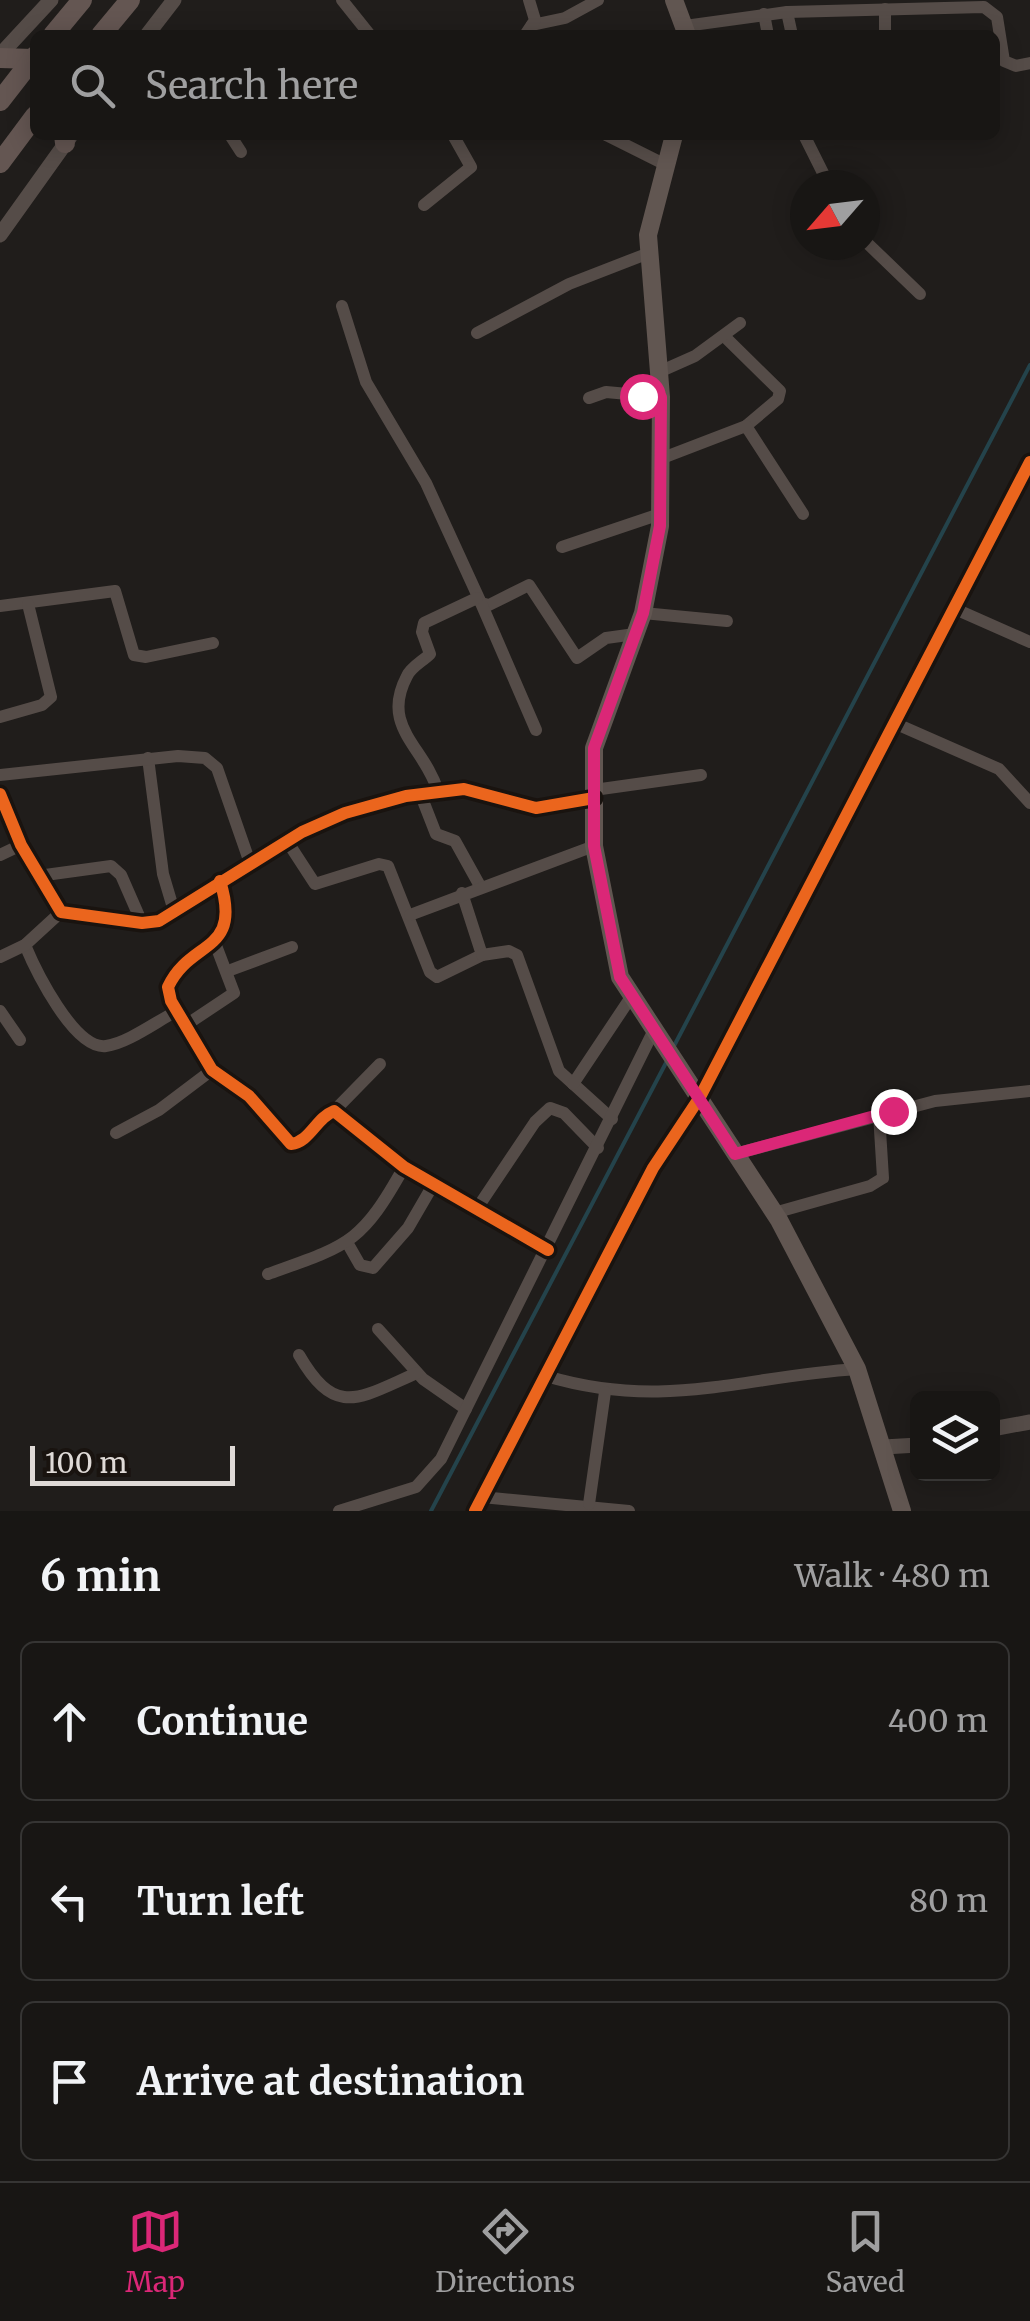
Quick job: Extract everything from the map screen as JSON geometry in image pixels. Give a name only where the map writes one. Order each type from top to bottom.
[{"type":"highway","points":[[56,30],[82,0]]},
{"type":"highway","points":[[104,30],[130,0]]},
{"type":"highway","points":[[0,56],[30,58]]},
{"type":"highway","points":[[0,101],[30,63]]},
{"type":"highway","points":[[0,163],[30,123]]},
{"type":"main road","points":[[674,0],[686,30]]},
{"type":"main road","points":[[673,140],[648,235],[661,397],[660,514],[643,613],[594,748],[594,846],[620,977],[774,1213],[857,1369],[902,1511]]},
{"type":"street","points":[[0,56],[52,0]]},
{"type":"street","points":[[154,30],[174,0]]},
{"type":"street","points":[[342,0],[366,30]]},
{"type":"street","points":[[529,0],[528,30],[565,18],[598,0]]},
{"type":"street","points":[[686,30],[764,14],[956,4],[984,7],[995,13],[997,30]]},
{"type":"street","points":[[884,10],[885,30]]},
{"type":"street","points":[[787,12],[791,30]]},
{"type":"street","points":[[764,14],[767,30]]},
{"type":"street","points":[[1002,67],[1030,63]]},
{"type":"street","points":[[0,235],[66,140]]},
{"type":"street","points":[[234,140],[242,152]]},
{"type":"street","points":[[424,205],[471,167],[455,140]]},
{"type":"street","points":[[616,140],[666,165]]},
{"type":"street","points":[[806,140],[822,170]]},
{"type":"street","points":[[477,333],[568,284],[650,252]]},
{"type":"street","points":[[880,255],[920,294]]},
{"type":"street","points":[[342,306],[362,374],[443,516],[536,730]]},
{"type":"street","points":[[659,372],[695,356],[740,323]]},
{"type":"street","points":[[660,459],[746,426],[778,399],[780,391],[724,336]]},
{"type":"street","points":[[588,398],[606,392],[661,397]]},
{"type":"street","points":[[746,426],[803,514]]},
{"type":"street","points":[[475,1511],[653,1168],[697,1092],[1030,462]]},
{"type":"street","points":[[562,546],[660,514]]},
{"type":"street","points":[[438,791],[430,770],[400,727],[397,713],[407,675],[430,654],[422,632],[424,623],[479,601],[489,605],[529,585],[577,658],[606,638],[635,634]]},
{"type":"street","points":[[0,606],[115,592],[134,655],[146,657],[212,643]]},
{"type":"street","points":[[0,717],[42,705],[51,698],[28,604]]},
{"type":"street","points":[[953,608],[1030,642]]},
{"type":"street","points":[[643,613],[727,620]]},
{"type":"street","points":[[892,722],[998,769],[1030,804]]},
{"type":"street","points":[[0,774],[193,755],[212,761],[250,863]]},
{"type":"street","points":[[148,758],[163,874],[174,912]]},
{"type":"street","points":[[0,794],[21,846],[61,912],[142,924],[159,922],[288,840],[345,813],[438,791],[481,791],[536,808],[701,774]]},
{"type":"street","points":[[420,794],[436,834],[456,841],[480,886]]},
{"type":"street","points":[[288,840],[314,884],[384,863],[434,976],[442,976],[482,956],[509,951],[517,954],[555,1061],[573,1084],[612,1118]]},
{"type":"street","points":[[0,855],[21,846]]},
{"type":"street","points":[[410,915],[594,846]]},
{"type":"street","points":[[38,876],[111,866],[121,875],[142,924]]},
{"type":"street","points":[[220,881],[228,918],[214,943],[169,983],[177,1010],[212,1070],[250,1096],[291,1144],[301,1142],[380,1064]]},
{"type":"street","points":[[462,893],[482,956]]},
{"type":"street","points":[[0,957],[24,945],[61,912]]},
{"type":"street","points":[[186,1025],[231,997],[234,988],[214,943]]},
{"type":"street","points":[[24,945],[54,1004],[94,1043],[107,1046],[177,1010]]},
{"type":"street","points":[[228,971],[292,947]]},
{"type":"street","points":[[573,1084],[632,997]]},
{"type":"street","points":[[0,1011],[20,1040]]},
{"type":"street","points":[[339,1511],[422,1482],[442,1458],[656,1036]]},
{"type":"street","points":[[116,1133],[158,1110],[212,1070]]},
{"type":"street","points":[[735,1154],[879,1114],[964,1096],[1030,1091]]},
{"type":"street","points":[[476,1210],[535,1122],[550,1108],[564,1113],[598,1148]]},
{"type":"street","points":[[334,1112],[404,1167],[548,1250]]},
{"type":"street","points":[[774,1213],[870,1186],[884,1178],[879,1114]]},
{"type":"street","points":[[268,1274],[348,1244],[372,1221],[404,1167]]},
{"type":"street","points":[[348,1244],[360,1265],[373,1268],[408,1228],[432,1185]]},
{"type":"street","points":[[378,1328],[417,1372],[466,1410]]},
{"type":"street","points":[[300,1355],[316,1384],[331,1395],[366,1394],[417,1372]]},
{"type":"street","points":[[546,1376],[606,1392],[672,1394],[736,1386],[776,1376],[857,1369]]},
{"type":"street","points":[[589,1504],[606,1392]]},
{"type":"street","points":[[1000,1428],[1030,1422]]},
{"type":"street","points":[[884,1446],[910,1445]]},
{"type":"street","points":[[482,1497],[589,1504],[629,1511]]},
{"type":"waterway","points":[[674,1046],[1030,365]]},
{"type":"waterway","points":[[431,1511],[668,1059]]},
{"type":"cycle path","points":[[475,1511],[653,1168],[700,1097],[1030,462]]},
{"type":"cycle path","points":[[0,794],[21,845],[61,912],[142,923],[159,921],[302,832],[345,813],[406,796],[464,789],[536,808],[594,798]]},
{"type":"cycle path","points":[[220,881],[225,922],[219,934],[177,972],[168,987],[171,1001],[212,1070],[249,1096],[291,1144],[303,1139],[334,1111],[404,1167],[548,1250]]},
{"type":"route","points":[[642,396],[661,397],[660,526],[643,613],[594,748],[594,846],[620,977],[735,1154],[893,1111]]}]
